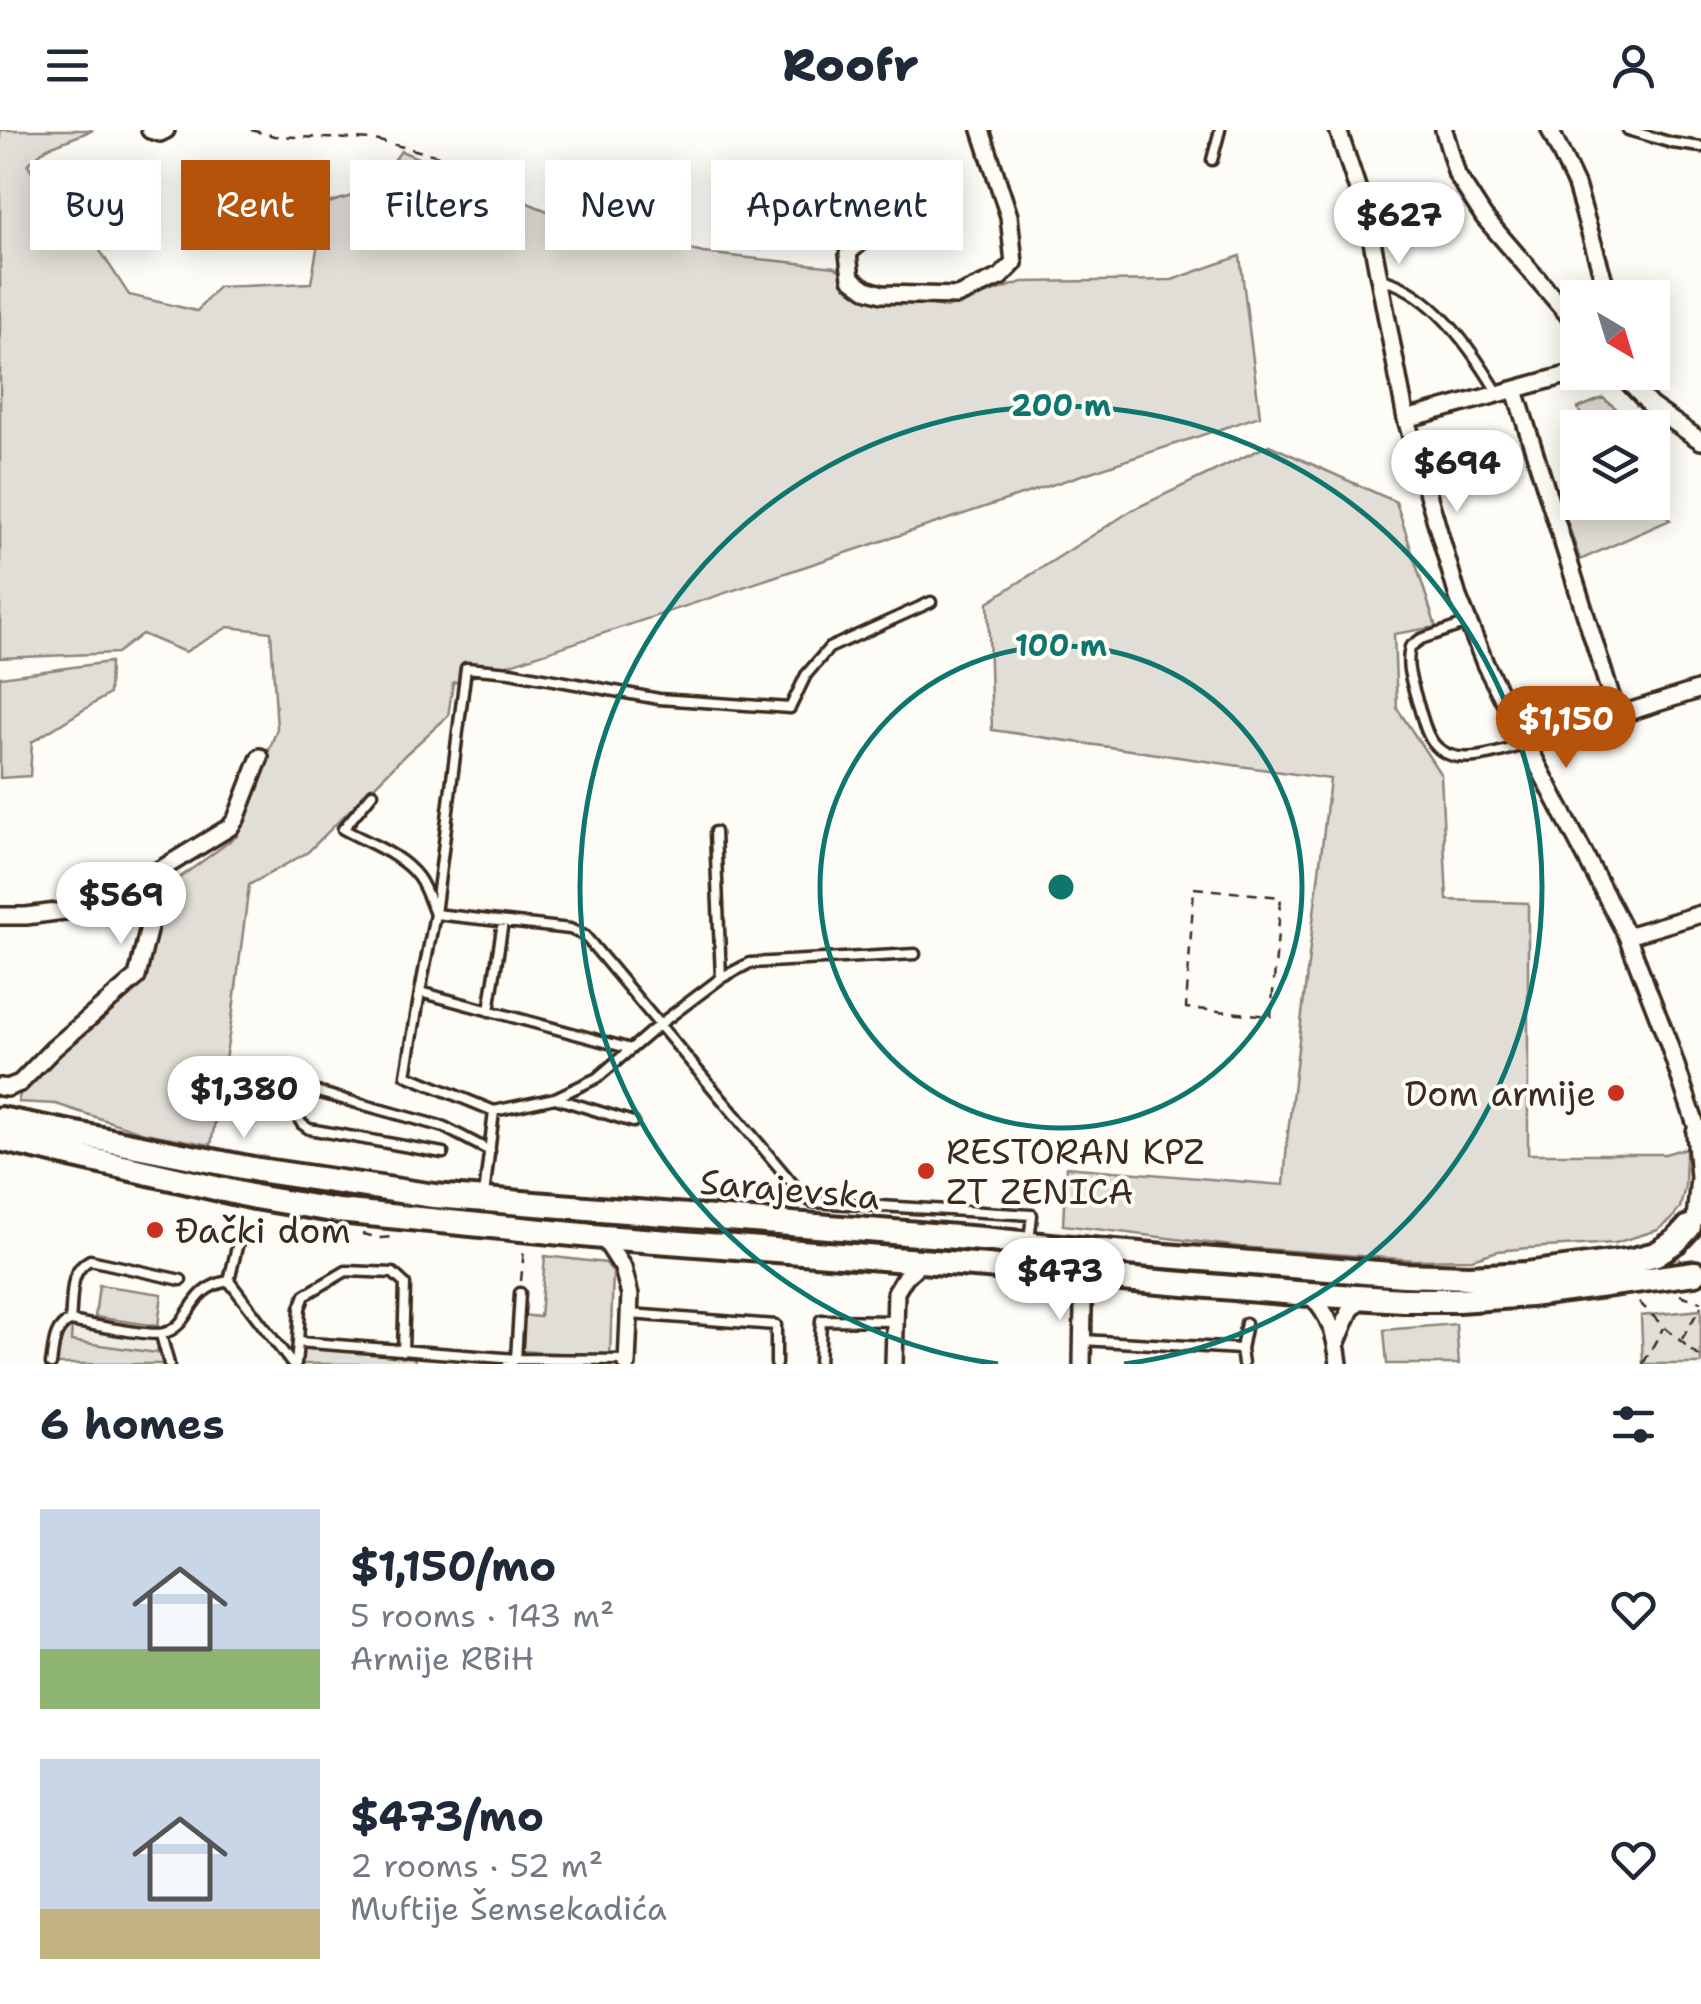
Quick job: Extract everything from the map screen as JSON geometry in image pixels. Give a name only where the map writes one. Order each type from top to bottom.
[{"type":"main road","name":"Sarajevska","points":[[0,1120],[275,1173],[434,1196],[1403,1275],[1526,1274],[1633,1260],[1656,1254],[1695,1221]]},
{"type":"main road","name":"Sarajevska","points":[[0,1139],[255,1197],[338,1211],[481,1227],[1309,1294],[1403,1300],[1494,1297],[1698,1275]]},
{"type":"main road","points":[[1695,1221],[1685,1236],[1685,1256],[1698,1275]]},
{"type":"street","points":[[150,130],[160,134],[166,130]]},
{"type":"street","points":[[851,250],[848,254],[851,278],[882,294],[957,296],[1000,277],[1014,263],[1009,216],[980,130]]},
{"type":"street","points":[[1338,130],[1368,220],[1406,419],[1458,597],[1486,666],[1627,936],[1701,1140]]},
{"type":"street","points":[[1444,130],[1457,175],[1484,216],[1560,305]]},
{"type":"street","points":[[1550,130],[1576,185],[1604,280]]},
{"type":"street","points":[[1406,419],[1560,377]]},
{"type":"street","points":[[1515,390],[1617,715]]},
{"type":"street","points":[[1636,390],[1701,441]]},
{"type":"street","points":[[1526,744],[1701,688]]},
{"type":"street","points":[[0,916],[87,908],[163,868],[230,827],[260,757]]},
{"type":"street","points":[[0,1087],[20,1084],[53,1049],[137,977],[163,868]]},
{"type":"street","points":[[1627,936],[1701,914]]},
{"type":"street","points":[[1694,1118],[1699,1177],[1695,1221]]},
{"type":"street","points":[[603,1237],[623,1268],[630,1295],[628,1362]]},
{"type":"street","points":[[894,1364],[896,1292],[922,1261]]},
{"type":"street","points":[[1060,1274],[1075,1290],[1082,1306],[1082,1364]]},
{"type":"street","points":[[1309,1294],[1324,1308],[1337,1342],[1339,1364]]},
{"type":"street","points":[[1337,1342],[1350,1311],[1361,1297]]},
{"type":"lane","points":[[1212,160],[1220,130]]},
{"type":"lane","points":[[1628,130],[1662,141],[1701,147]]},
{"type":"lane","points":[[1379,279],[1399,283],[1430,306],[1472,354],[1498,395]]},
{"type":"lane","points":[[915,954],[750,964],[721,978],[596,1078],[555,1098],[494,1111],[406,1075],[434,914],[466,668],[510,672],[659,700],[790,708],[806,675],[829,648],[930,602]]},
{"type":"lane","points":[[1468,624],[1410,647],[1408,670],[1430,737],[1437,748],[1464,757],[1526,744]]},
{"type":"lane","points":[[373,794],[344,830],[402,860],[424,886],[434,914]]},
{"type":"lane","points":[[715,832],[721,978]]},
{"type":"lane","points":[[434,914],[570,929],[586,936],[802,1196],[812,1202],[1032,1215],[1028,1269]]},
{"type":"lane","points":[[489,1010],[502,922]]},
{"type":"lane","points":[[420,992],[631,1049]]},
{"type":"lane","points":[[442,1153],[309,1129],[298,1116],[303,1095],[318,1092],[444,1128],[490,1151]]},
{"type":"lane","points":[[555,1098],[633,1122]]},
{"type":"lane","points":[[481,1227],[494,1111]]},
{"type":"lane","points":[[229,1282],[239,1238]]},
{"type":"lane","points":[[70,1321],[75,1272],[90,1260],[182,1280]]},
{"type":"lane","points":[[291,1361],[306,1295],[346,1271],[394,1273],[405,1284],[403,1351]]},
{"type":"lane","points":[[51,1364],[58,1329],[70,1321],[161,1335],[175,1328],[201,1293],[214,1284],[229,1282]]},
{"type":"lane","points":[[229,1282],[291,1361]]},
{"type":"lane","points":[[512,1361],[520,1293]]},
{"type":"lane","points":[[628,1314],[776,1325],[776,1364]]},
{"type":"lane","points":[[819,1364],[820,1320],[895,1322]]},
{"type":"lane","points":[[1244,1364],[1241,1349],[1246,1323]]},
{"type":"lane","points":[[161,1335],[169,1364]]},
{"type":"lane","points":[[1082,1340],[1241,1349]]},
{"type":"lane","points":[[298,1342],[512,1361],[628,1362]]},
{"type":"lane","points":[[275,1364],[291,1361]]},
{"type":"path","points":[[251,130],[274,136],[375,140],[439,156]]},
{"type":"path","points":[[1194,888],[1281,897],[1272,1016],[1186,1008],[1194,888]]},
{"type":"path","points":[[522,1278],[525,1243]]},
{"type":"path","points":[[1668,1296],[1682,1295],[1701,1304],[1681,1341]]},
{"type":"path","points":[[1636,1300],[1701,1358]]},
{"type":"path","points":[[1643,1364],[1664,1327]]},
{"type":"shaded area","points":[[0,130],[93,130],[47,148],[30,160],[30,250],[100,250],[129,295],[197,311],[218,287],[311,283],[317,250],[330,250],[330,203],[350,197],[350,250],[525,250],[525,202],[545,210],[545,250],[691,250],[835,267],[866,289],[946,308],[1022,282],[1172,280],[1240,256],[1260,416],[453,683],[448,716],[308,852],[249,885],[211,1145],[144,1133],[56,1104],[18,1102],[21,1091],[48,1059],[141,978],[167,887],[237,836],[277,729],[271,632],[228,627],[185,652],[142,634],[117,653],[0,658]]},
{"type":"shaded area","points":[[401,151],[423,160],[394,160]]},
{"type":"shaded area","points":[[1603,398],[1618,410],[1579,410]]},
{"type":"shaded area","points":[[1269,445],[1396,502],[1436,627],[1394,634],[1397,708],[1441,775],[1447,900],[1528,903],[1528,1154],[1665,1154],[1686,1148],[1680,1208],[1658,1230],[1615,1243],[1498,1251],[1472,1259],[1415,1260],[1240,1247],[1063,1225],[1066,1167],[1284,1185],[1330,779],[992,730],[988,602],[1134,509]]},
{"type":"shaded area","points":[[1567,520],[1670,520],[1580,560]]},
{"type":"shaded area","points":[[110,662],[109,694],[32,742],[30,776],[0,778],[0,677]]},
{"type":"shaded area","points":[[0,1127],[425,1203],[425,1207],[265,1190]]},
{"type":"shaded area","points":[[529,1211],[1005,1249],[1005,1253],[914,1246],[881,1250],[529,1221],[518,1215]]},
{"type":"shaded area","points":[[1677,1247],[1681,1268],[1529,1288],[1401,1292],[1066,1264],[1059,1259],[1065,1254],[1400,1283]]},
{"type":"shaded area","points":[[545,1256],[606,1263],[613,1272],[610,1356],[519,1351],[521,1315],[540,1317]]},
{"type":"shaded area","points":[[99,1285],[162,1294],[158,1326],[95,1317]]},
{"type":"shaded area","points":[[1701,1310],[1701,1364],[1643,1364],[1641,1316]]},
{"type":"shaded area","points":[[1456,1324],[1459,1364],[1387,1364],[1384,1330]]},
{"type":"shaded area","points":[[72,1326],[160,1338],[157,1353],[70,1341]]},
{"type":"shaded area","points":[[72,1326],[71,1341],[157,1353],[160,1338],[169,1364],[51,1364],[57,1329]]},
{"type":"shaded area","points":[[298,1342],[403,1351],[413,1355],[416,1364],[296,1364]]},
{"type":"place","name":"Dom armije","points":[[1616,1093]]},
{"type":"place","name":"RESTORAN KPZ ZT ZENICA","points":[[926,1171]]},
{"type":"place","name":"Đački dom","points":[[155,1230]]}]
